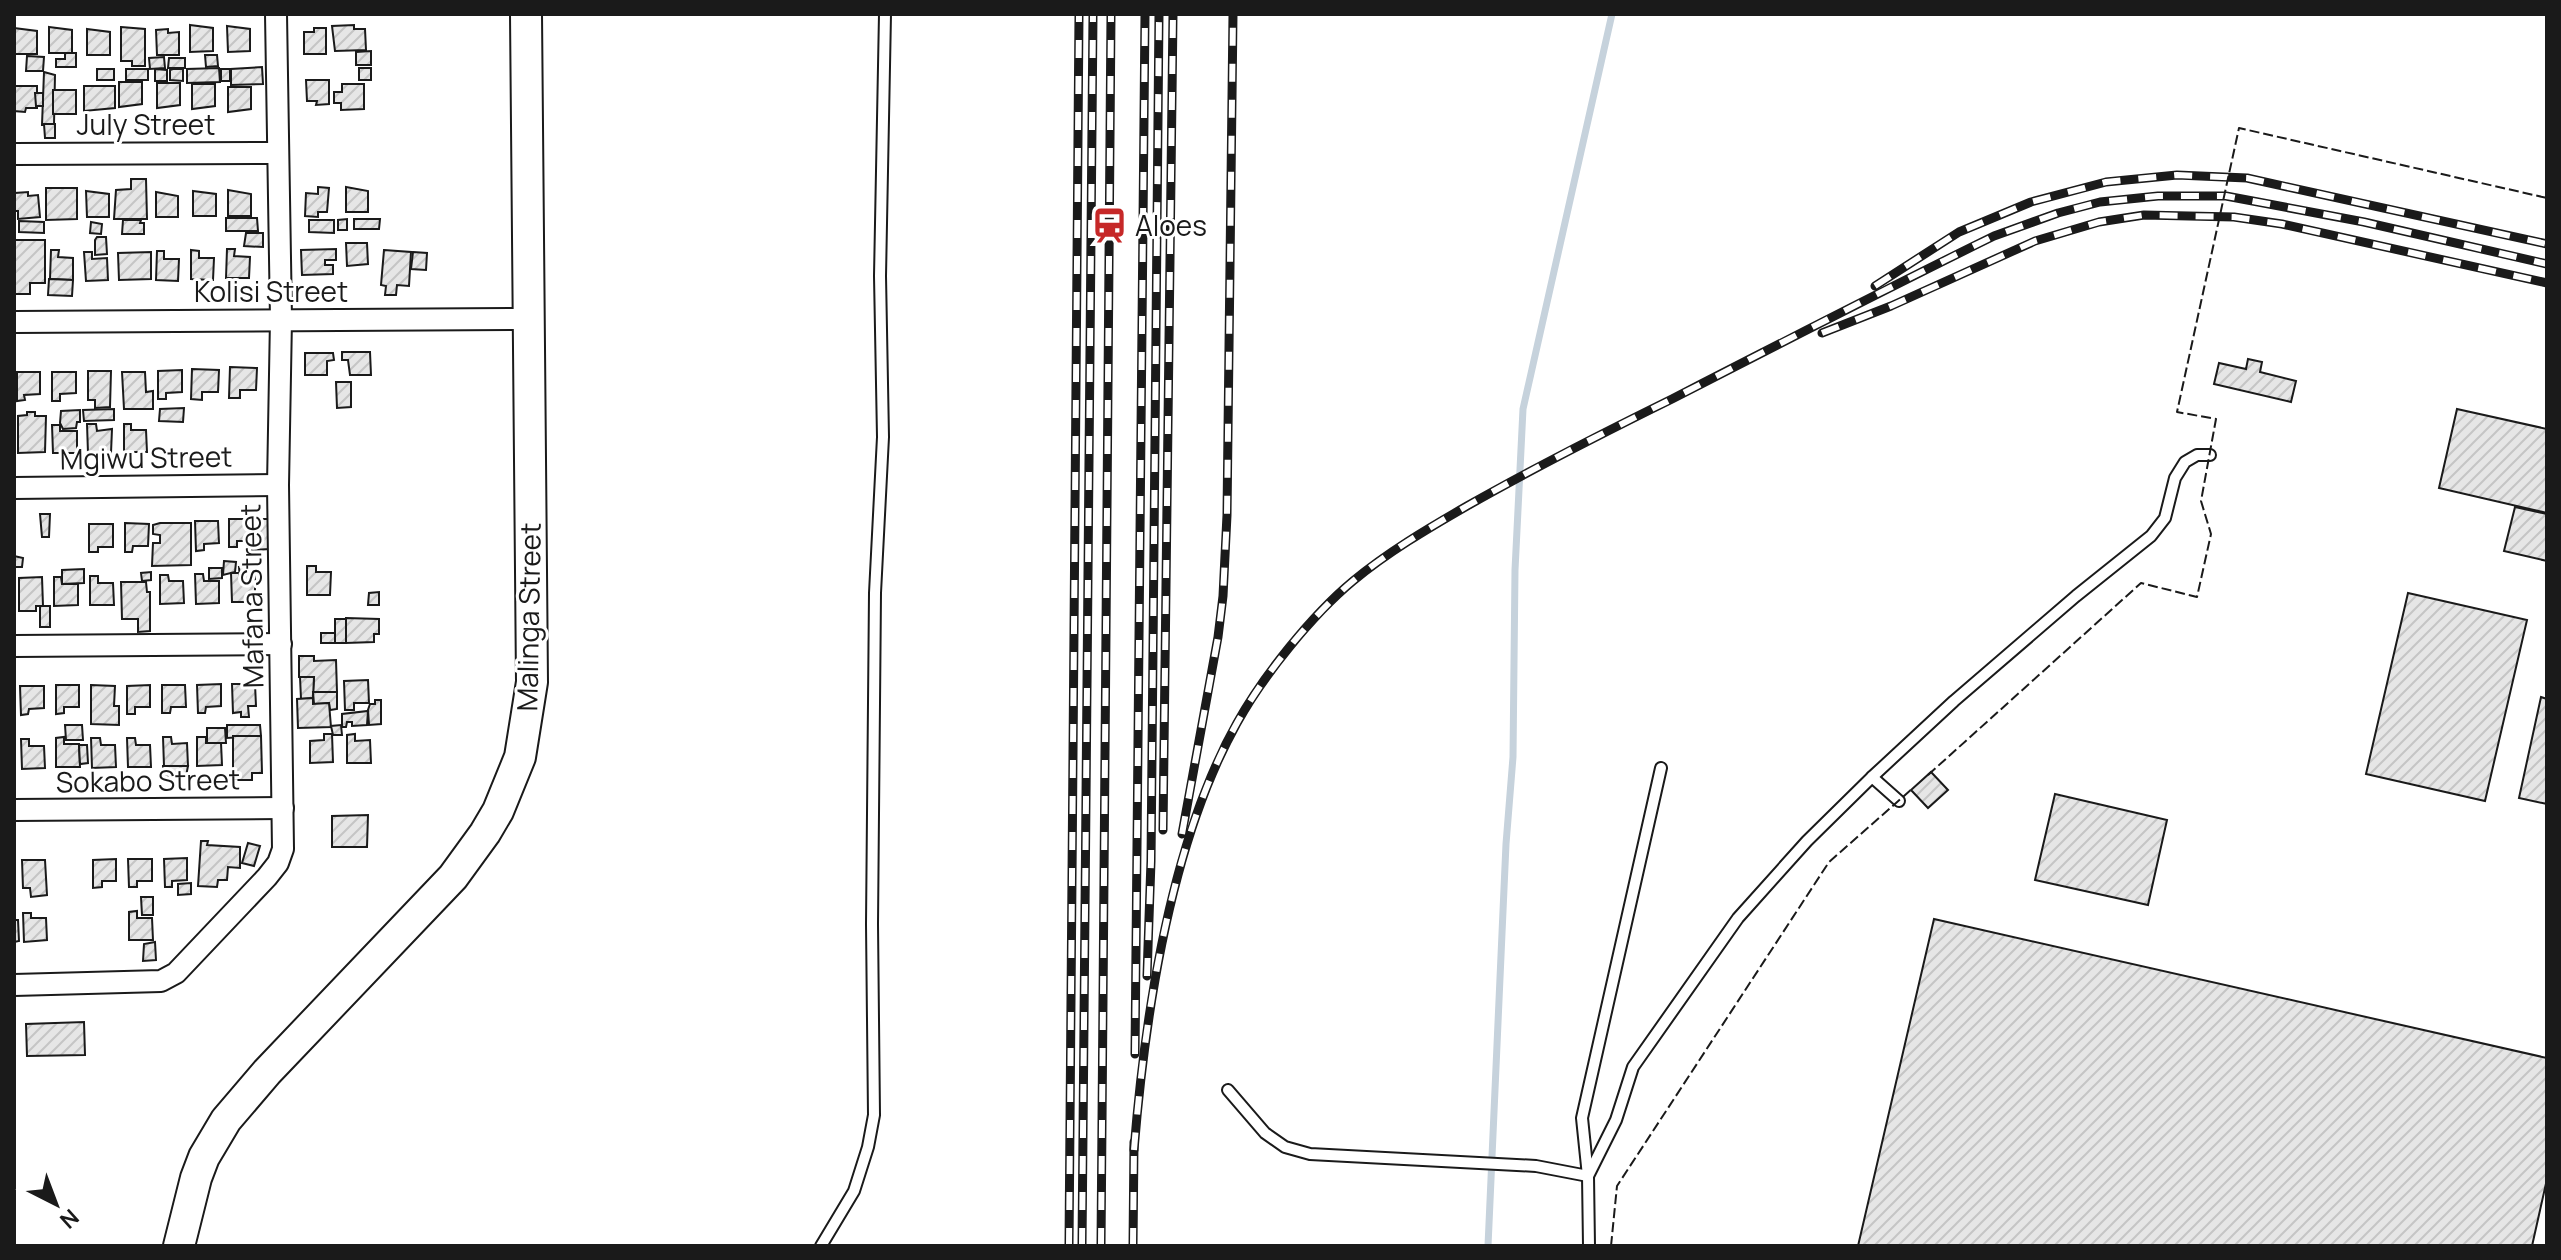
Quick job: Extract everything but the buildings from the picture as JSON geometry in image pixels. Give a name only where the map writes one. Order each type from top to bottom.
[{"type":"street","name":"Mafana Street","points":[[14,985],[161,981],[176,973],[278,863],[283,849],[278,485],[281,319],[276,14]]},
{"type":"street","name":"Malinga Street","points":[[181,1245],[196,1178],[204,1157],[226,1120],[267,1072],[453,877],[485,833],[511,784],[526,733],[532,682],[526,14]]},
{"type":"street","name":"July Street","points":[[14,154],[278,153]]},
{"type":"street","name":"Kolisi Street","points":[[14,322],[529,319]]},
{"type":"street","name":"Mgiwu Street","points":[[14,488],[278,485]]},
{"type":"street","points":[[14,646],[281,644]]},
{"type":"street","name":"Sokabo Street","points":[[14,810],[283,808]]},
{"type":"lane","points":[[821,1246],[854,1191],[874,1115],[875,593],[883,437],[880,276],[885,14]]},
{"type":"lane","points":[[1588,1176],[1616,1120],[1633,1067],[1738,918],[1807,841],[1872,777],[1976,682],[2151,536],[2165,518],[2175,478],[2185,462],[2197,455],[2210,455]]},
{"type":"lane","points":[[1589,1246],[1588,1176],[1582,1118],[1661,768]]},
{"type":"lane","points":[[1872,777],[1899,801]]},
{"type":"lane","points":[[1228,1090],[1265,1133],[1285,1147],[1310,1154],[1536,1166],[1588,1176]]},
{"type":"waterway","points":[[1488,1246],[1506,844],[1513,757],[1515,570],[1523,409],[1612,14]]},
{"type":"railway","points":[[1069,1246],[1079,14]]},
{"type":"railway","points":[[1082,1246],[1093,14]]},
{"type":"railway","points":[[1101,1246],[1111,14]]},
{"type":"railway","points":[[1135,1054],[1145,14]]},
{"type":"railway","points":[[1147,976],[1151,861],[1159,14]]},
{"type":"railway","points":[[1163,830],[1173,14]]},
{"type":"railway","points":[[1182,834],[1223,596],[1227,515],[1233,14]]},
{"type":"railway","points":[[1875,286],[1959,232],[2031,202],[2106,182],[2177,175],[2247,178],[2547,244]]},
{"type":"railway","points":[[1134,1150],[1145,1043],[1164,930],[1194,821],[1214,770],[1248,705],[1305,628],[1353,581],[1408,541],[1569,451],[1994,236],[2100,202],[2158,196],[2226,196],[2364,222],[2547,264]]},
{"type":"railway","points":[[1822,333],[1891,306],[2035,241],[2099,222],[2144,215],[2234,217],[2282,224],[2547,283]]},
{"type":"railway","points":[[1133,1246],[1134,1142]]},
{"type":"fence","points":[[1928,775],[2141,583],[2197,597],[2211,534],[2201,501],[2216,419],[2177,412],[2239,128],[2547,198]]},
{"type":"fence","points":[[1611,1246],[1617,1186],[1829,862],[1913,788]]},
{"type":"place","name":"Aloes","points":[[1109,226]]}]
